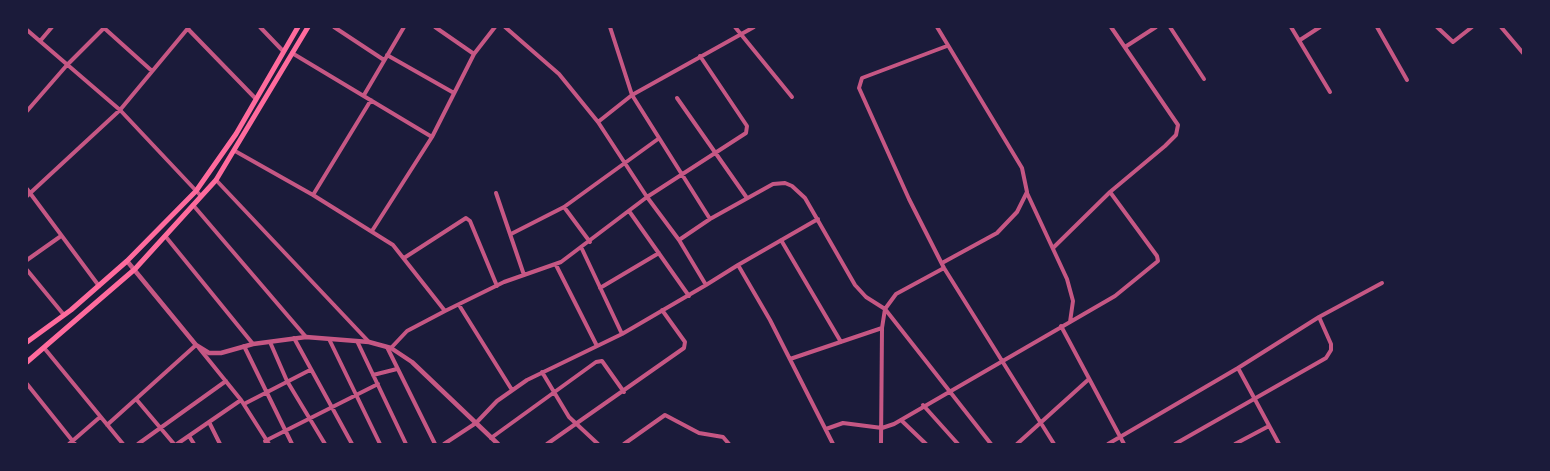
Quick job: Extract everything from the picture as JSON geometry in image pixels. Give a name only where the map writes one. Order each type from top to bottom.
[{"type":"main road","points":[[27,342],[64,315],[127,261],[196,191],[222,156],[298,27]]},
{"type":"main road","points":[[27,362],[45,349],[135,269],[216,180],[308,27]]},
{"type":"street","points":[[41,40],[52,27]]},
{"type":"street","points":[[27,111],[104,27],[152,71]]},
{"type":"street","points":[[260,27],[283,51]]},
{"type":"street","points":[[334,27],[454,93]]},
{"type":"street","points":[[364,95],[404,27]]},
{"type":"street","points":[[435,27],[474,54]]},
{"type":"street","points":[[372,231],[432,137],[474,54],[495,27]]},
{"type":"street","points":[[505,27],[559,74],[598,122],[647,197],[679,240],[706,285]]},
{"type":"street","points":[[610,27],[632,95],[710,219]]},
{"type":"street","points":[[735,27],[792,97]]},
{"type":"street","points":[[598,122],[632,95],[740,32],[754,27]]},
{"type":"street","points":[[945,27],[937,28],[1022,168],[1027,192],[1054,247],[1071,293],[1070,322]]},
{"type":"street","points":[[1054,247],[1110,192],[1165,146],[1178,130],[1174,118],[1111,27]]},
{"type":"street","points":[[1125,47],[1156,27]]},
{"type":"street","points":[[1170,27],[1204,79]]},
{"type":"street","points":[[1291,27],[1330,92]]},
{"type":"street","points":[[1300,40],[1320,27]]},
{"type":"street","points":[[1377,27],[1407,80]]},
{"type":"street","points":[[1437,27],[1453,42],[1472,27]]},
{"type":"street","points":[[1501,27],[1523,53]]},
{"type":"street","points":[[99,286],[28,193],[120,110],[188,28],[256,99]]},
{"type":"street","points":[[27,30],[120,110],[201,196]]},
{"type":"street","points":[[948,46],[862,78],[859,84],[909,199],[943,266],[1054,444]]},
{"type":"street","points":[[292,54],[432,137]]},
{"type":"street","points":[[389,348],[407,331],[445,311],[497,286],[556,264],[582,249],[647,197],[741,138],[748,130],[700,56]]},
{"type":"street","points":[[677,98],[747,199]]},
{"type":"street","points":[[313,195],[371,100]]},
{"type":"street","points":[[511,234],[564,207],[658,139]]},
{"type":"street","points":[[235,151],[313,195],[393,245],[445,311]]},
{"type":"street","points":[[216,180],[369,342]]},
{"type":"street","points":[[679,240],[710,219],[773,184],[785,183],[805,198],[855,285],[866,297],[885,309],[991,444]]},
{"type":"street","points":[[881,444],[882,328],[885,309],[896,294],[997,233],[1017,212],[1027,192]]},
{"type":"street","points":[[826,429],[843,423],[882,428],[901,420],[947,390],[1114,296],[1158,261],[1157,256],[1110,192]]},
{"type":"street","points":[[496,193],[524,275]]},
{"type":"street","points":[[193,205],[306,337]]},
{"type":"street","points":[[564,207],[590,242]]},
{"type":"street","points":[[629,211],[688,296]]},
{"type":"street","points":[[404,258],[466,218],[471,222],[497,286]]},
{"type":"street","points":[[444,444],[476,423],[512,390],[542,372],[622,334],[818,219]]},
{"type":"street","points":[[27,260],[61,236]]},
{"type":"street","points":[[166,237],[253,344]]},
{"type":"street","points":[[781,240],[841,342]]},
{"type":"street","points":[[582,249],[622,334]]},
{"type":"street","points":[[600,288],[659,253]]},
{"type":"street","points":[[127,261],[226,381],[242,402],[265,442],[378,384]]},
{"type":"street","points":[[556,264],[597,346]]},
{"type":"street","points":[[738,265],[790,359],[833,444]]},
{"type":"street","points":[[27,270],[64,315]]},
{"type":"street","points":[[1108,444],[1238,368],[1319,317],[1382,282]]},
{"type":"street","points":[[459,304],[512,390]]},
{"type":"street","points":[[548,444],[684,348],[685,342],[662,310]]},
{"type":"street","points":[[1175,444],[1330,354],[1331,344],[1319,317]]},
{"type":"street","points":[[1061,326],[1124,444]]},
{"type":"street","points":[[790,359],[882,328]]},
{"type":"street","points":[[198,346],[215,354],[253,344],[306,337],[369,342],[389,348],[412,362],[498,444]]},
{"type":"street","points":[[294,338],[352,444]]},
{"type":"street","points":[[329,339],[380,444]]},
{"type":"street","points":[[357,341],[406,444]]},
{"type":"street","points":[[270,342],[287,381],[325,444]]},
{"type":"street","points":[[107,425],[198,346]]},
{"type":"street","points":[[244,346],[264,392],[292,444]]},
{"type":"street","points":[[389,348],[397,369],[435,444]]},
{"type":"street","points":[[45,349],[123,444]]},
{"type":"street","points":[[492,438],[598,361],[605,365],[624,392]]},
{"type":"street","points":[[1238,368],[1279,444]]},
{"type":"street","points":[[374,375],[397,369]]},
{"type":"street","points":[[136,399],[175,444],[242,402],[310,370]]},
{"type":"street","points":[[542,372],[553,393],[576,426],[598,444]]},
{"type":"street","points":[[1017,444],[1089,379]]},
{"type":"street","points":[[138,444],[158,427],[226,381]]},
{"type":"street","points":[[27,384],[72,443],[100,417]]},
{"type":"street","points":[[923,405],[958,444]]},
{"type":"street","points":[[624,444],[664,416],[699,433],[723,437],[729,444]]},
{"type":"street","points":[[901,420],[926,444]]},
{"type":"street","points":[[209,422],[220,444]]},
{"type":"street","points":[[1235,444],[1269,426]]},
{"type":"street","points":[[189,436],[194,444]]}]
